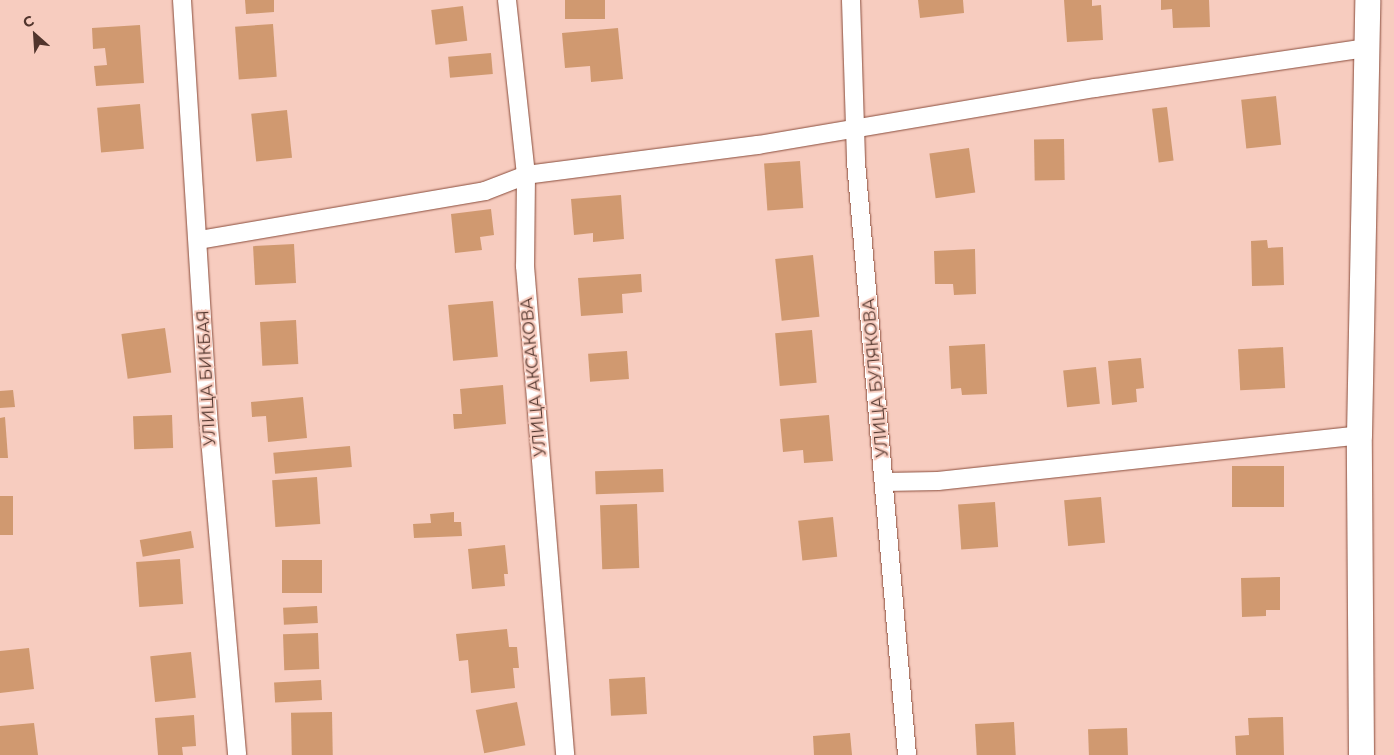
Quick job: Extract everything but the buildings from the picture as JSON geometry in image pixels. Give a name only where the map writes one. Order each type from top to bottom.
[{"type":"main road","points":[[1361,755],[1359,434],[1367,0]]},
{"type":"street","name":"УЛИЦА БИКБАЯ","points":[[182,0],[199,240],[208,415],[237,755]]},
{"type":"street","name":"УЛИЦА АКСАКОВА","points":[[507,0],[526,175],[525,266],[565,755]]},
{"type":"street","name":"УЛИЦА БУЛЯКОВА","points":[[851,0],[856,162],[908,755]]},
{"type":"street","points":[[199,240],[484,192],[526,175],[758,145],[1365,48]]},
{"type":"street","points":[[885,482],[938,481],[1359,434]]}]
